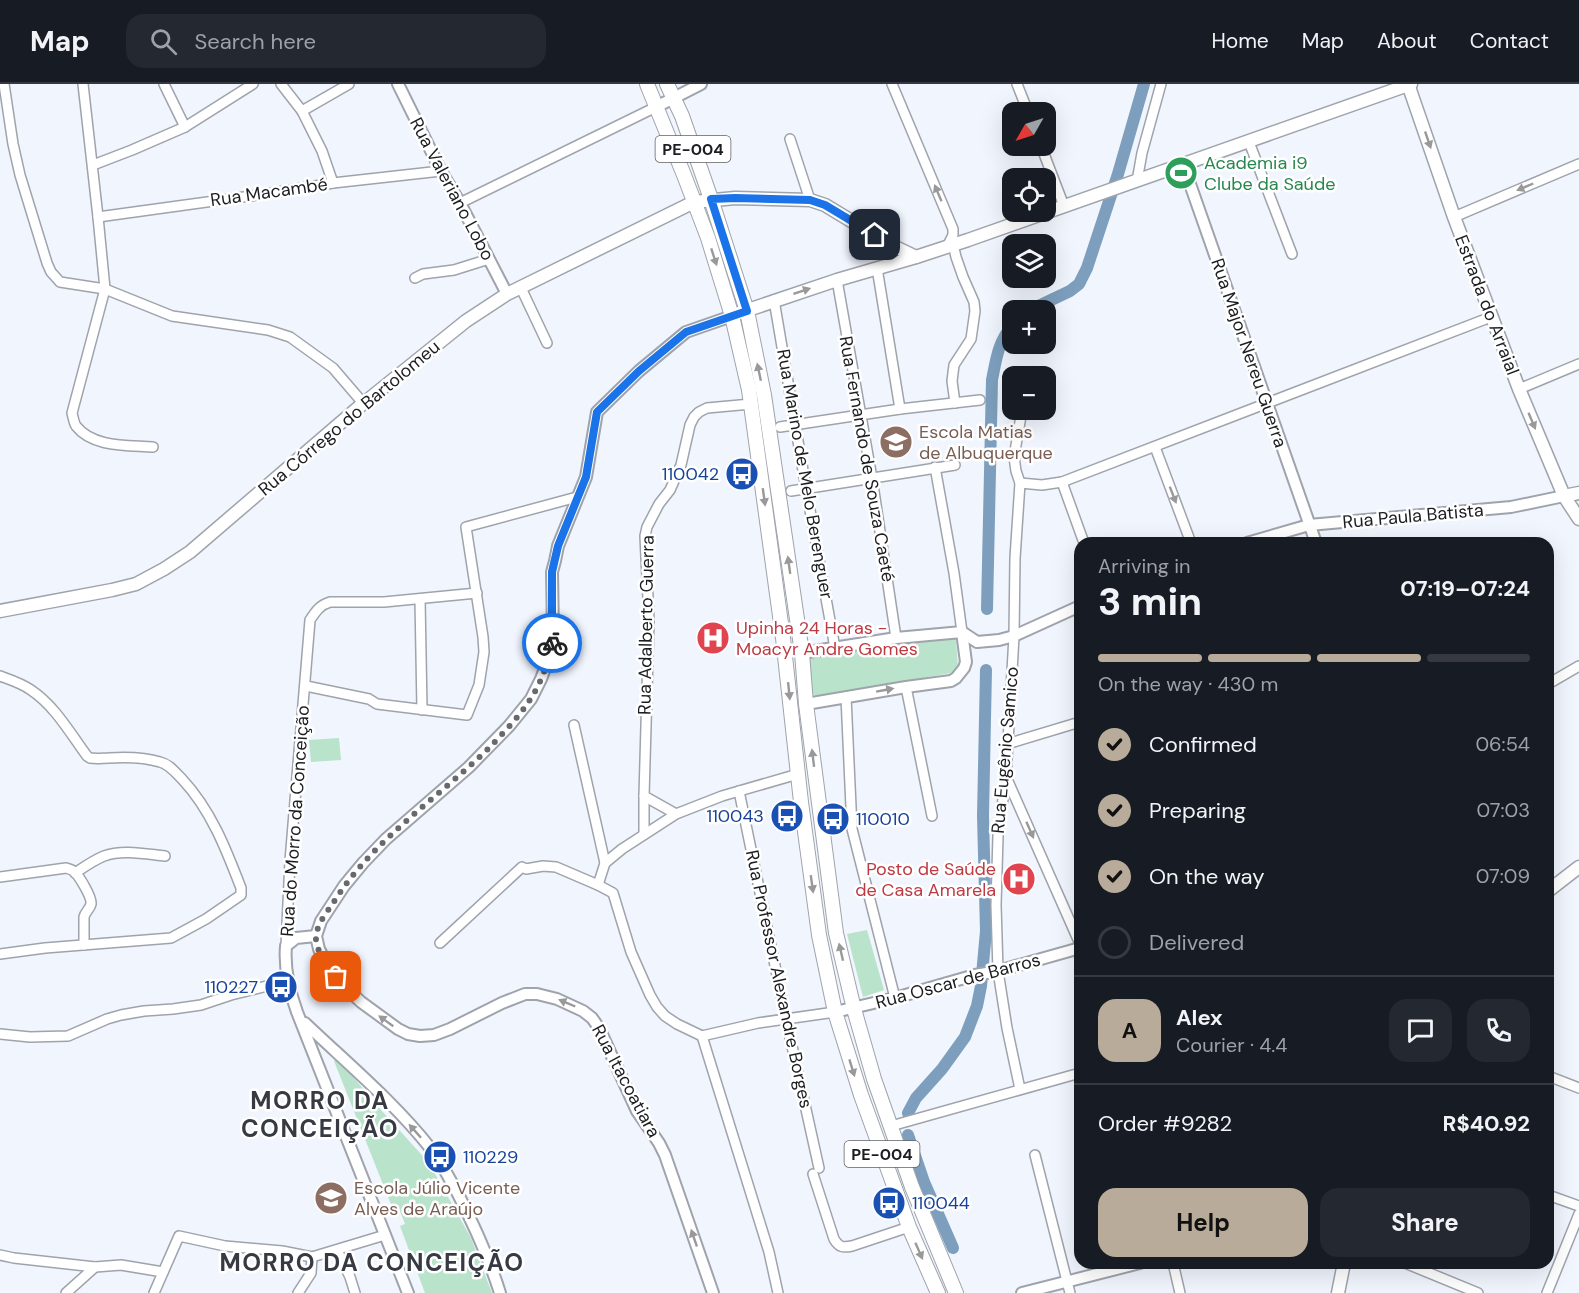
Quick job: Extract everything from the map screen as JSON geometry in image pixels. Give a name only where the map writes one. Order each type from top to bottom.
[{"type":"main road","name":"PE-004","points":[[646,84],[708,238],[732,316],[751,404],[783,638],[819,934],[836,1012],[861,1095],[909,1227],[938,1293]]},
{"type":"main road","name":"PE-004","points":[[667,84],[682,116],[747,311],[764,395],[802,653],[806,704],[836,933],[854,1009],[874,1079],[912,1187],[956,1293]]},
{"type":"main road","points":[[732,316],[774,300],[968,240],[1409,84]]},
{"type":"main road","name":"Estrada do Arraial","points":[[1409,84],[1491,318],[1564,496],[1579,519]]},
{"type":"main road","name":"Rua Córrego do Bartolomeu","points":[[0,611],[136,584],[164,569],[190,552],[363,403],[448,334],[507,294],[694,202],[735,198],[810,200]]},
{"type":"main road","points":[[810,200],[825,205],[891,245],[916,257]]},
{"type":"main road","name":"Rua Paula Batista","points":[[1564,496],[1579,493]]},
{"type":"main road","points":[[1554,886],[1579,867]]},
{"type":"main road","points":[[1338,1293],[1343,1269]]},
{"type":"street","points":[[4,84],[20,175],[47,263],[60,282],[105,289],[172,316],[268,330],[291,337],[333,368],[363,403]]},
{"type":"street","points":[[83,84],[105,289],[72,413],[75,425],[97,441],[153,447]]},
{"type":"street","points":[[164,84],[185,127]]},
{"type":"street","points":[[93,165],[185,127],[253,84]]},
{"type":"street","points":[[281,84],[302,111],[322,151],[333,183]]},
{"type":"street","points":[[302,111],[349,84]]},
{"type":"street","name":"Rua Valeriano Lobo","points":[[398,84],[441,171],[507,294]]},
{"type":"street","points":[[460,203],[701,84]]},
{"type":"street","points":[[892,84],[953,229],[968,240]]},
{"type":"street","points":[[1017,84],[1024,102]]},
{"type":"street","points":[[1137,181],[1142,153],[1161,84]]},
{"type":"street","points":[[790,139],[810,200]]},
{"type":"street","points":[[1249,142],[1292,254]]},
{"type":"street","points":[[1045,156],[1064,206]]},
{"type":"street","name":"Rua Major Nereu Guerra","points":[[1183,164],[1314,537]]},
{"type":"street","points":[[1454,217],[1579,164]]},
{"type":"street","name":"Rua Macambé","points":[[98,218],[333,183],[441,171]]},
{"type":"street","points":[[953,229],[950,245],[974,302],[975,311],[971,339],[954,365],[952,381],[955,403]]},
{"type":"street","points":[[416,278],[423,274],[454,270],[489,259]]},
{"type":"street","points":[[876,268],[900,409]]},
{"type":"street","name":"Rua Fernando de Souza Caeté","points":[[837,280],[872,478],[896,638]]},
{"type":"street","points":[[520,288],[546,343]]},
{"type":"street","name":"Rua Marino de Melo Berenguer","points":[[774,300],[835,648]]},
{"type":"street","points":[[286,946],[296,938],[316,936],[321,921],[344,886],[363,863],[498,739],[531,699],[550,655],[553,627],[552,572],[558,546],[586,477],[597,412],[660,352],[686,332],[732,316]]},
{"type":"street","points":[[1020,483],[1042,485],[1062,482],[1491,318]]},
{"type":"street","points":[[1519,389],[1579,364]]},
{"type":"street","points":[[780,427],[980,400]]},
{"type":"street","name":"Rua Adalberto Guerra","points":[[644,834],[649,620],[645,544],[647,526],[670,490],[681,465],[694,417],[707,408],[751,404]]},
{"type":"street","name":"Rua Eugênio Samico","points":[[1020,420],[1014,457],[1020,483],[1006,777],[998,836],[995,972],[1020,1089]]},
{"type":"street","points":[[1155,447],[1189,537]]},
{"type":"street","points":[[791,491],[955,465]]},
{"type":"street","points":[[806,704],[951,681],[964,668],[966,662],[954,573],[935,467]]},
{"type":"street","points":[[1062,482],[1082,537]]},
{"type":"street","name":"Rua Paula Batista","points":[[1268,537],[1309,525],[1511,507],[1564,496]]},
{"type":"street","points":[[306,687],[369,699],[376,704],[467,715],[479,686],[484,652],[466,527],[577,497]]},
{"type":"street","points":[[422,710],[420,599],[477,593]]},
{"type":"street","name":"Rua do Morro da Conceição","points":[[408,1293],[291,995],[285,957],[290,861],[310,620],[318,608],[330,602],[420,599]]},
{"type":"street","points":[[802,653],[896,638],[962,632],[977,642],[999,640],[1014,636],[1074,609]]},
{"type":"street","points":[[1554,681],[1579,666]]},
{"type":"street","points":[[0,676],[23,685],[50,705],[87,756],[95,759],[133,758],[155,761],[174,770],[192,790],[214,825],[226,848],[241,888],[241,895],[206,919],[171,938],[0,954]]},
{"type":"street","points":[[906,687],[932,816]]},
{"type":"street","points":[[846,697],[852,829],[895,998]]},
{"type":"street","points":[[1007,744],[1074,724]]},
{"type":"street","points":[[574,725],[605,863],[598,885]]},
{"type":"street","points":[[605,863],[622,849],[676,814],[722,796],[798,774]]},
{"type":"street","points":[[1006,777],[1074,932]]},
{"type":"street","name":"Rua Professor Alexandre Borges","points":[[739,791],[816,1171],[834,1239],[840,1247],[844,1248],[909,1227]]},
{"type":"street","points":[[644,796],[676,814]]},
{"type":"street","points":[[75,873],[102,856],[112,853],[165,856]]},
{"type":"street","points":[[440,943],[522,867],[526,869],[543,866],[555,867],[613,893],[631,952],[657,1007],[665,1016],[702,1036],[786,1019],[836,1012]]},
{"type":"street","points":[[0,877],[66,868],[75,873],[91,902],[85,913],[84,945]]},
{"type":"street","name":"Rua Itacoatiara","points":[[316,936],[324,959],[345,987],[361,1002],[408,1034],[434,1035],[525,994],[537,994],[556,999],[576,1007],[592,1018],[602,1033],[637,1111],[665,1155],[713,1293]]},
{"type":"street","name":"Rua Oscar de Barros","points":[[836,1012],[975,975],[995,972],[1074,948]]},
{"type":"street","points":[[0,1034],[30,1037],[68,1036],[107,1018],[144,1011],[173,1010],[201,1005],[287,981]]},
{"type":"street","name":"Rua do Morro da Conceição","points":[[301,1020],[372,1086],[432,1150],[466,1209],[488,1258],[500,1293]]},
{"type":"street","points":[[702,1036],[769,1252],[778,1293]]},
{"type":"street","points":[[891,1126],[1074,1075]]},
{"type":"street","points":[[1554,1078],[1579,1088]]},
{"type":"street","points":[[1035,1155],[1069,1287]]},
{"type":"street","points":[[1554,1197],[1579,1206]]},
{"type":"street","points":[[1547,1293],[1579,1214]]},
{"type":"street","points":[[154,1293],[179,1236],[225,1246],[282,1251],[312,1257],[385,1235]]},
{"type":"street","points":[[337,1250],[355,1293]]},
{"type":"street","points":[[0,1255],[94,1267],[121,1265],[163,1272]]},
{"type":"street","points":[[298,1293],[311,1273],[312,1257]]},
{"type":"street","points":[[66,1293],[94,1267]]},
{"type":"street","points":[[1022,1293],[1069,1287],[1122,1269]]},
{"type":"street","points":[[1174,1269],[1180,1293]]},
{"type":"street","points":[[1420,1269],[1478,1293]]},
{"type":"green space","points":[[952,636],[956,641],[958,666],[951,673],[819,696],[811,694],[809,659]]},
{"type":"green space","points":[[339,738],[341,760],[311,762],[309,740]]},
{"type":"green space","points":[[867,930],[884,990],[863,997],[847,934]]},
{"type":"green space","points":[[336,1058],[429,1163],[471,1238],[492,1293],[425,1293],[400,1226],[405,1224],[398,1206],[392,1207],[334,1061]]},
{"type":"waterway","points":[[1051,300],[1079,284],[1087,268],[1144,84]]},
{"type":"waterway","points":[[987,609],[992,380],[996,358],[1002,343]]},
{"type":"waterway","points":[[908,1113],[916,1098],[942,1069],[965,1037],[977,1006],[981,986],[986,931],[983,816],[986,670]]},
{"type":"waterway","points":[[908,1135],[924,1182],[953,1248]]},
{"type":"way so far","points":[[336,977],[316,941],[321,921],[344,886],[363,863],[469,767],[509,726],[531,699],[547,666],[552,643]]},
{"type":"place","name":"Academia i9 Clube da Saúde","points":[[1181,173]]},
{"type":"place","name":"Escola Matias de Albuquerque","points":[[896,442]]},
{"type":"place","name":"110042","points":[[742,474]]},
{"type":"place","name":"Upinha 24 Horas - Moacyr Andre Gomes","points":[[713,638]]},
{"type":"place","name":"110043","points":[[787,816]]},
{"type":"place","name":"110010","points":[[833,819]]},
{"type":"place","name":"Posto de Saúde de Casa Amarela","points":[[1019,879]]},
{"type":"place","name":"110227","points":[[281,987]]},
{"type":"place","name":"110229","points":[[440,1157]]},
{"type":"place","name":"Escola Júlio Vicente Alves de Araújo","points":[[331,1198]]},
{"type":"place","name":"110044","points":[[889,1203]]},
{"type":"district","name":"MORRO DA CONCEIÇÃO","points":[[320,1114]]},
{"type":"district","name":"MORRO DA CONCEIÇÃO","points":[[372,1262]]},
{"type":"route","points":[[552,643],[552,572],[558,546],[586,477],[597,412],[660,352],[686,332],[747,311],[711,199],[810,200],[825,205],[875,235]]}]
